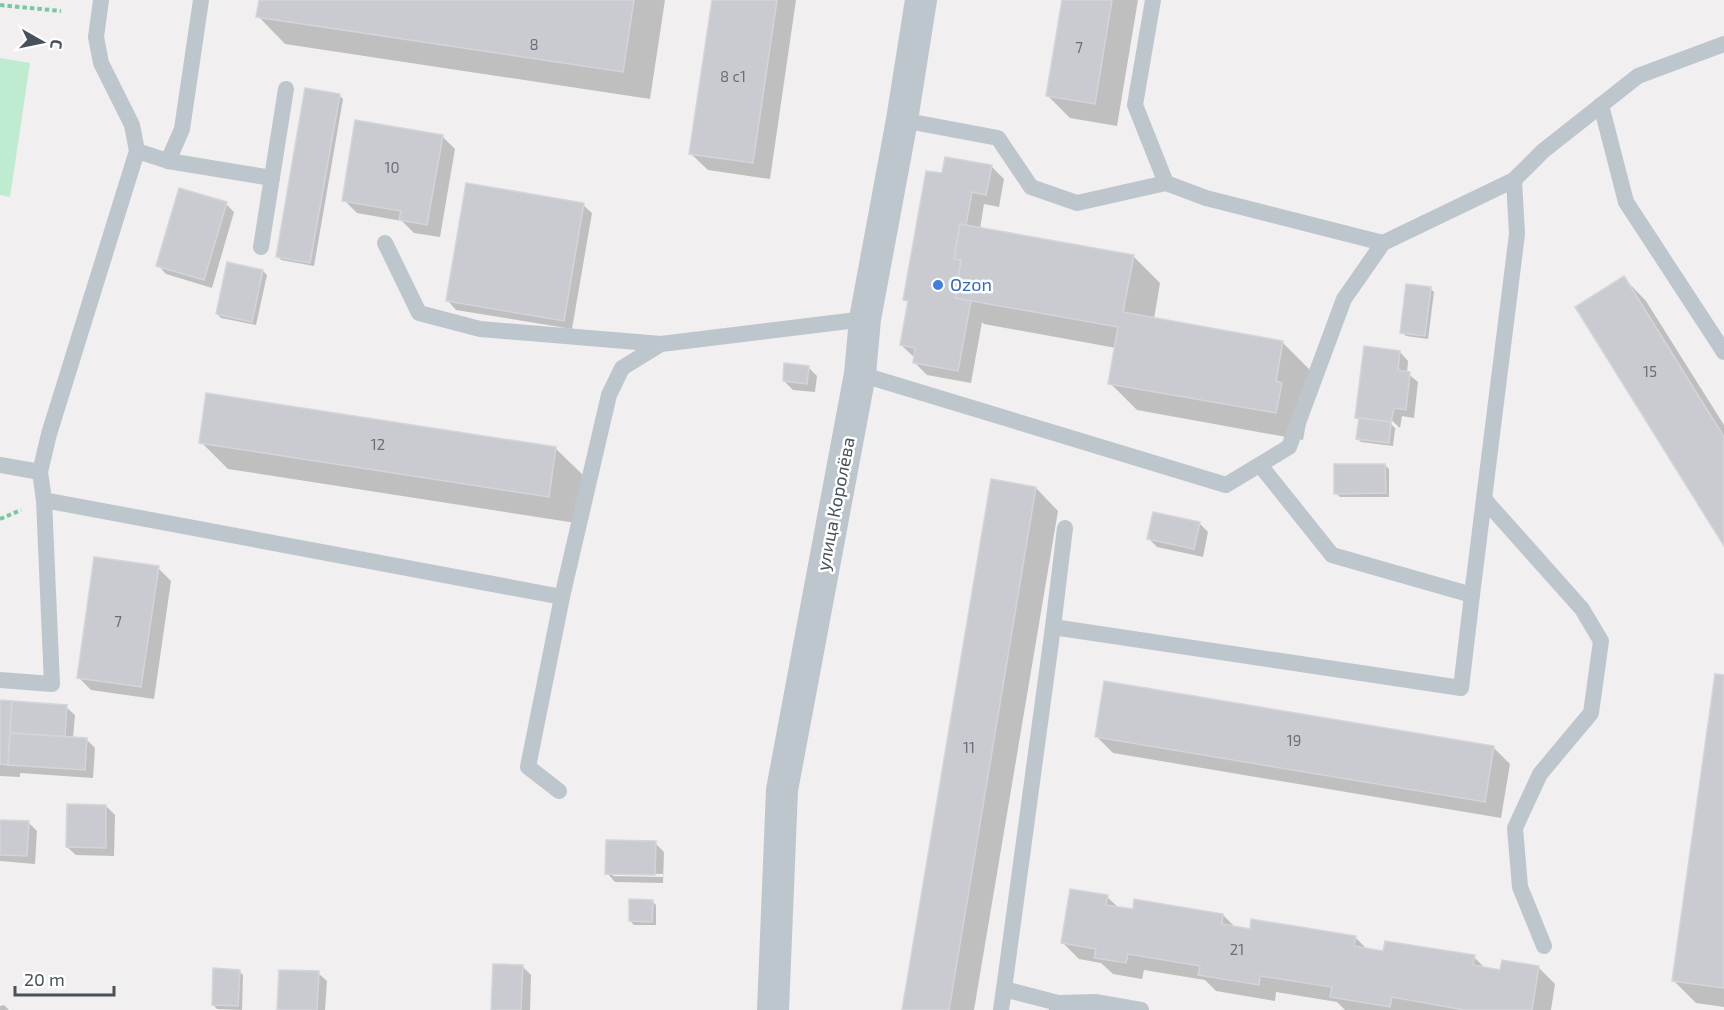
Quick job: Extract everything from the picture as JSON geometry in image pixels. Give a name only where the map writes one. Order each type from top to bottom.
[{"type":"street","name":"улица Королёва","points":[[773,1010],[782,790],[860,374],[865,319],[902,120],[921,0]]},
{"type":"lane","points":[[0,680],[52,684],[44,500],[40,472],[49,434],[137,151],[132,125],[101,63],[96,38],[101,0]]},
{"type":"lane","points":[[168,161],[182,129],[201,0]]},
{"type":"lane","points":[[1153,0],[1135,105],[1166,183]]},
{"type":"lane","points":[[860,374],[1226,485],[1289,447],[1344,299],[1383,243],[1514,180],[1543,151],[1638,76],[1724,44]]},
{"type":"lane","points":[[261,247],[286,89]]},
{"type":"lane","points":[[1601,105],[1626,202],[1724,352]]},
{"type":"lane","points":[[902,120],[998,138],[1031,187],[1077,203],[1166,183],[1206,198],[1383,243]]},
{"type":"lane","points":[[137,151],[168,161],[272,178]]},
{"type":"lane","points":[[1053,627],[1461,688],[1518,234],[1514,180]]},
{"type":"lane","points":[[385,243],[419,313],[480,328],[661,344],[865,319]]},
{"type":"lane","points":[[559,791],[528,767],[562,597],[609,396],[622,368],[661,344]]},
{"type":"lane","points":[[0,465],[40,472]]},
{"type":"lane","points":[[1260,465],[1332,555],[1472,595]]},
{"type":"lane","points":[[1484,499],[1582,609],[1601,641],[1591,713],[1540,774],[1515,828],[1520,887],[1544,946]]},
{"type":"lane","points":[[44,500],[562,597]]},
{"type":"lane","points":[[1001,1010],[1065,528]]},
{"type":"lane","points":[[1004,989],[1058,1007],[1095,1002],[1141,1010]]},
{"type":"path","points":[[24,8],[25,0]]},
{"type":"path","points":[[0,5],[62,11]]},
{"type":"green space","points":[[0,58],[30,63],[10,197],[0,195]]},
{"type":"building","points":[[259,0],[634,0],[623,72],[256,17]]},
{"type":"building","points":[[712,0],[777,0],[753,163],[689,154]]},
{"type":"building","points":[[1062,0],[1112,0],[1095,104],[1046,96]]},
{"type":"building","points":[[305,88],[340,94],[310,263],[276,257]]},
{"type":"building","points":[[355,120],[443,135],[427,225],[399,220],[401,211],[342,201]]},
{"type":"building","points":[[945,157],[992,165],[986,195],[972,192],[966,225],[960,224],[954,259],[961,260],[955,298],[971,301],[958,371],[913,363],[915,348],[900,345],[908,301],[903,300],[926,171],[942,173]]},
{"type":"building","points":[[466,183],[584,203],[564,321],[446,301]]},
{"type":"building","points":[[179,188],[227,202],[204,280],[156,266]]},
{"type":"building","points":[[960,224],[1134,255],[1123,312],[1283,341],[1276,381],[1282,383],[1276,413],[1108,384],[1118,327],[955,298],[961,260],[954,259]]},
{"type":"building","points":[[227,262],[263,270],[252,322],[216,314]]},
{"type":"building","points":[[1624,276],[1724,437],[1724,546],[1575,307]]},
{"type":"building","points":[[1406,284],[1431,287],[1425,336],[1400,333]]},
{"type":"building","points":[[1364,346],[1400,351],[1398,370],[1410,372],[1406,410],[1394,408],[1391,422],[1355,418]]},
{"type":"building","points":[[784,363],[809,366],[807,384],[783,381]]},
{"type":"building","points":[[206,393],[556,447],[549,497],[199,443]]},
{"type":"building","points":[[1359,418],[1391,422],[1389,443],[1356,439]]},
{"type":"building","points":[[1334,464],[1385,464],[1386,493],[1334,494]]},
{"type":"building","points":[[991,479],[1036,487],[949,1010],[902,1010]]},
{"type":"building","points":[[1153,512],[1200,522],[1194,549],[1147,539]]},
{"type":"building","points":[[94,557],[159,566],[141,687],[77,678]]},
{"type":"building","points":[[1715,674],[1724,675],[1724,988],[1672,981]]},
{"type":"building","points":[[1104,681],[1494,746],[1485,802],[1095,737]]},
{"type":"building","points":[[0,700],[12,701],[8,765],[0,764]]},
{"type":"building","points":[[12,701],[67,705],[65,737],[10,733]]},
{"type":"building","points":[[10,733],[87,738],[85,770],[8,765]]},
{"type":"building","points":[[67,804],[106,805],[106,848],[66,847]]},
{"type":"building","points":[[0,820],[29,821],[27,856],[0,855]]},
{"type":"building","points":[[606,840],[656,841],[655,875],[605,874]]},
{"type":"building","points":[[1070,889],[1108,895],[1106,905],[1133,909],[1134,899],[1223,914],[1222,924],[1250,929],[1251,919],[1356,936],[1354,946],[1383,951],[1385,941],[1475,955],[1473,965],[1500,970],[1502,960],[1539,966],[1532,1010],[1464,1010],[1392,997],[1390,1007],[1330,997],[1332,987],[1260,976],[1259,985],[1198,975],[1200,966],[1128,954],[1126,963],[1094,958],[1096,949],[1061,943]]},
{"type":"building","points":[[629,899],[653,900],[652,922],[629,921]]},
{"type":"building","points":[[493,964],[523,965],[521,1010],[491,1010]]},
{"type":"building","points":[[213,968],[240,970],[238,1006],[212,1005]]},
{"type":"building","points":[[279,970],[319,971],[317,1010],[277,1010]]},
{"type":"place","name":"Ozon","points":[[938,285]]}]
